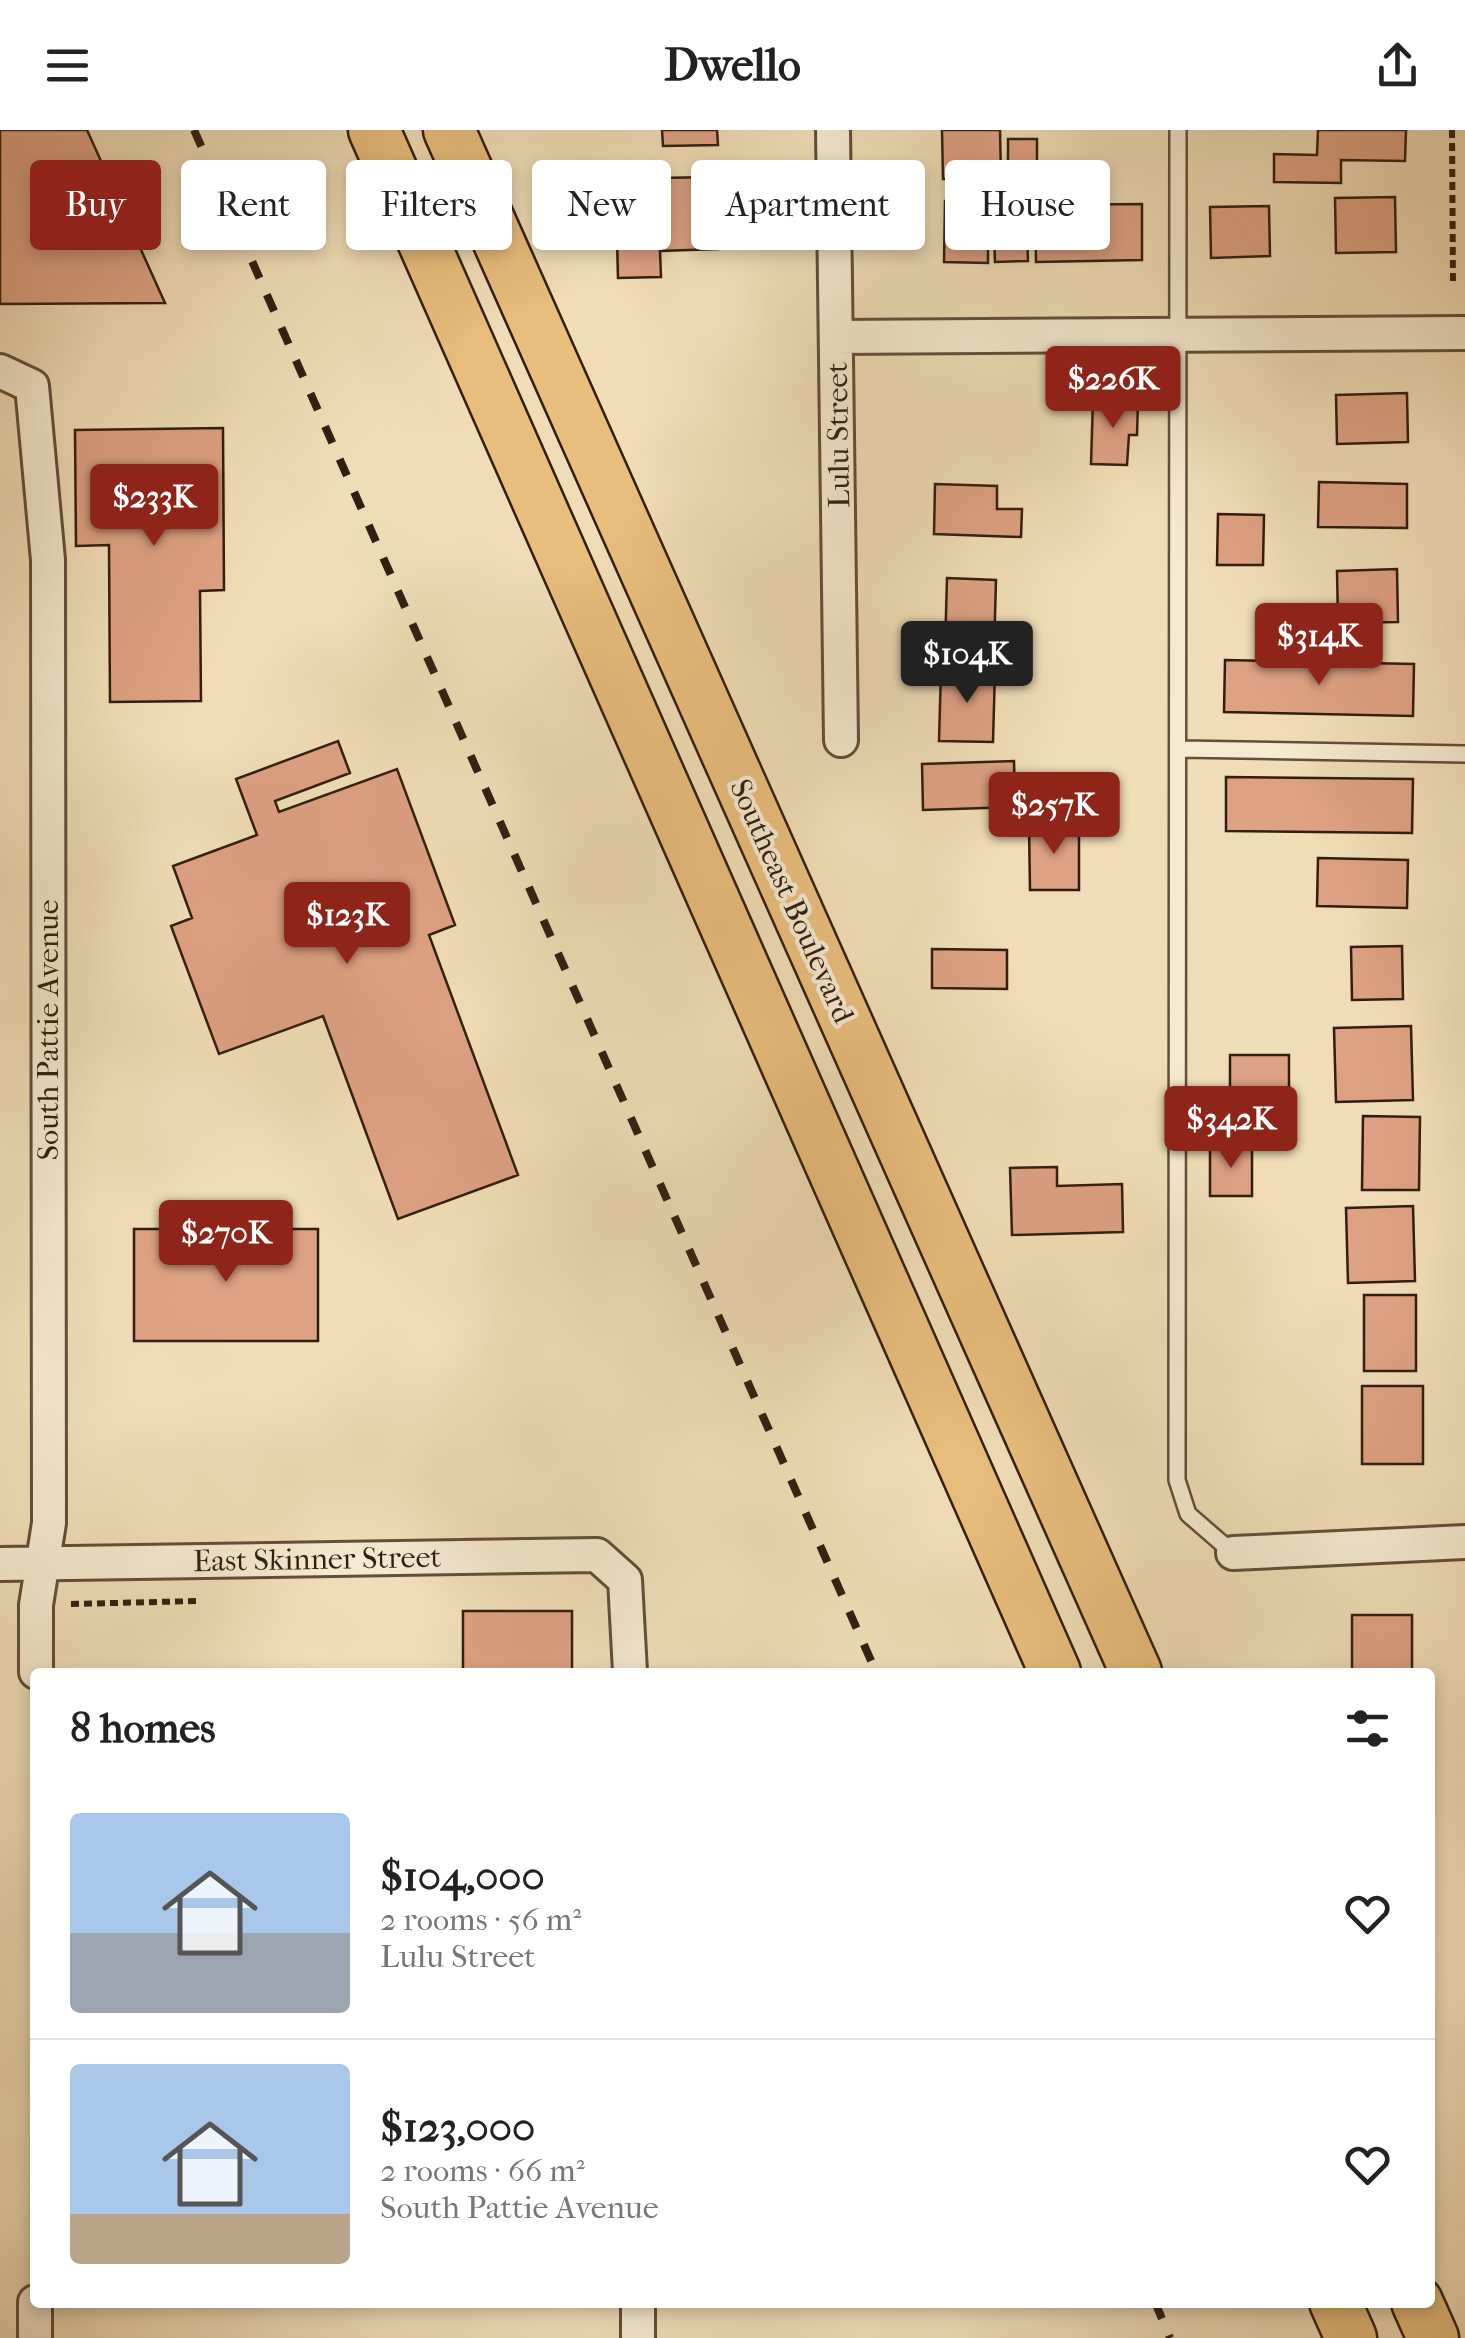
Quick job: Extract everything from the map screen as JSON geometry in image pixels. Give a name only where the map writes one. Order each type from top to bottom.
[{"type":"main road","points":[[374,130],[1053,1668]]},
{"type":"main road","name":"Southeast Boulevard","points":[[449,130],[1134,1668]]},
{"type":"main road","points":[[1338,2308],[1351,2338]]},
{"type":"main road","points":[[1420,2308],[1432,2338]]},
{"type":"street","name":"Lulu Street","points":[[832,130],[841,740]]},
{"type":"street","points":[[837,337],[1465,333]]},
{"type":"street","name":"South Pattie Avenue","points":[[0,372],[32,386],[48,560],[49,1523],[36,1604],[36,1668]]},
{"type":"street","points":[[1233,1552],[1465,1542]]},
{"type":"street","name":"East Skinner Street","points":[[0,1564],[597,1554],[625,1580],[630,1668]]},
{"type":"street","points":[[35,2308],[35,2338]]},
{"type":"street","points":[[638,2308],[638,2338]]},
{"type":"lane","points":[[1178,130],[1181,335],[1177,1480],[1188,1514],[1233,1552]]},
{"type":"lane","points":[[1180,749],[1465,754]]},
{"type":"path","points":[[1452,130],[1452,283]]},
{"type":"building","points":[[0,130],[87,130],[101,160],[30,160],[30,250],[141,250],[165,303],[0,304]]},
{"type":"building","points":[[662,130],[717,130],[718,145],[663,146]]},
{"type":"building","points":[[942,130],[1000,130],[1001,160],[945,160],[943,179]]},
{"type":"building","points":[[1318,130],[1406,130],[1405,161],[1341,160],[1341,183],[1274,182],[1274,154],[1317,155]]},
{"type":"building","points":[[1008,139],[1037,139],[1037,160],[1008,160]]},
{"type":"building","points":[[691,177],[691,250],[660,251],[661,277],[618,278],[617,250],[671,250],[671,178]]},
{"type":"building","points":[[1395,197],[1396,252],[1336,253],[1335,198]]},
{"type":"building","points":[[945,201],[945,250],[988,250],[988,263],[944,262]]},
{"type":"building","points":[[1110,204],[1142,204],[1142,260],[1036,262],[1036,250],[1110,250]]},
{"type":"building","points":[[1269,206],[1270,256],[1211,258],[1210,207]]},
{"type":"building","points":[[995,250],[1028,250],[1028,261],[995,262]]},
{"type":"building","points":[[1407,393],[1408,442],[1337,444],[1336,395]]},
{"type":"building","points":[[1093,399],[1138,401],[1137,435],[1129,435],[1127,465],[1091,464]]},
{"type":"building","points":[[223,428],[224,590],[200,591],[201,701],[110,702],[109,545],[76,546],[75,430]]},
{"type":"building","points":[[1319,482],[1407,484],[1407,528],[1318,527]]},
{"type":"building","points":[[935,484],[997,486],[997,509],[1022,509],[1021,537],[934,534]]},
{"type":"building","points":[[1218,514],[1264,515],[1263,565],[1217,565]]},
{"type":"building","points":[[1397,569],[1398,622],[1338,623],[1337,571]]},
{"type":"building","points":[[947,578],[996,580],[994,651],[945,650]]},
{"type":"building","points":[[1225,660],[1414,664],[1413,716],[1224,712]]},
{"type":"building","points":[[941,669],[995,670],[993,742],[939,741]]},
{"type":"building","points":[[338,741],[350,773],[275,801],[279,812],[397,769],[455,925],[429,935],[518,1175],[398,1219],[323,1016],[219,1054],[171,926],[192,918],[173,866],[257,835],[236,779]]},
{"type":"building","points":[[1014,761],[1015,807],[923,810],[922,764]]},
{"type":"building","points":[[1226,777],[1413,779],[1412,833],[1226,831]]},
{"type":"building","points":[[1029,825],[1079,825],[1079,890],[1030,890]]},
{"type":"building","points":[[1318,858],[1408,860],[1407,908],[1317,906]]},
{"type":"building","points":[[1402,946],[1403,999],[1352,1000],[1351,947]]},
{"type":"building","points":[[932,949],[1007,950],[1007,989],[932,988]]},
{"type":"building","points":[[1411,1026],[1413,1100],[1336,1102],[1334,1028]]},
{"type":"building","points":[[1230,1055],[1289,1055],[1289,1100],[1230,1100]]},
{"type":"building","points":[[1363,1116],[1420,1117],[1419,1190],[1362,1190]]},
{"type":"building","points":[[1210,1146],[1252,1146],[1252,1196],[1210,1196]]},
{"type":"building","points":[[1057,1167],[1057,1186],[1122,1184],[1123,1232],[1012,1235],[1010,1168]]},
{"type":"building","points":[[1413,1206],[1415,1281],[1348,1283],[1346,1208]]},
{"type":"building","points":[[134,1229],[318,1229],[318,1341],[134,1341]]},
{"type":"building","points":[[1364,1295],[1416,1295],[1416,1371],[1364,1371]]},
{"type":"building","points":[[1362,1386],[1423,1386],[1423,1464],[1362,1464]]},
{"type":"building","points":[[463,1611],[572,1611],[572,1668],[463,1668]]},
{"type":"building","points":[[1352,1615],[1412,1615],[1412,1668],[1352,1668]]},
{"type":"railway","points":[[194,130],[874,1668]]},
{"type":"railway","points":[[1158,2308],[1170,2338]]}]
